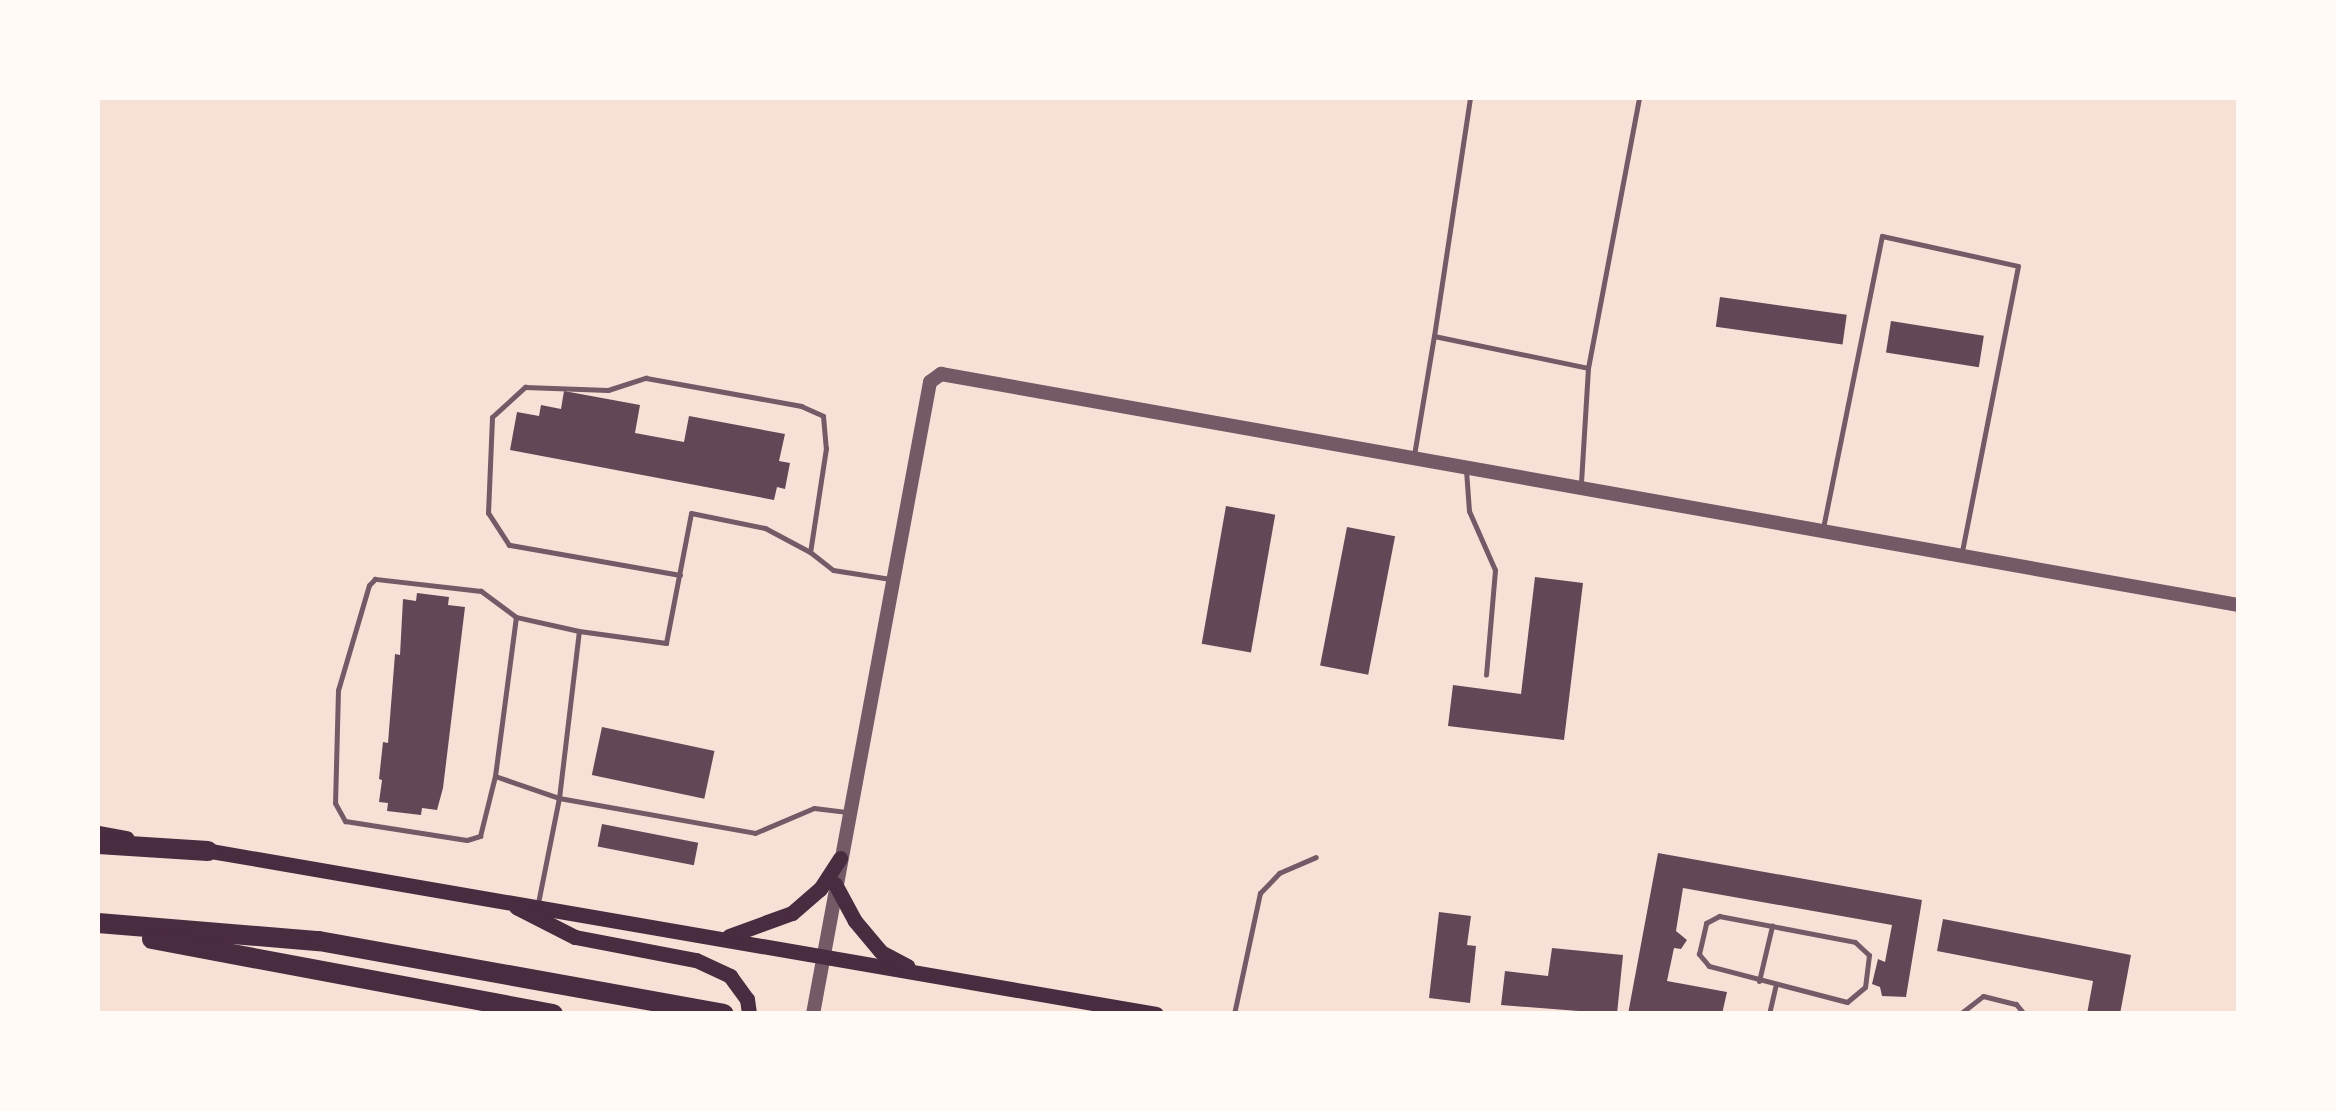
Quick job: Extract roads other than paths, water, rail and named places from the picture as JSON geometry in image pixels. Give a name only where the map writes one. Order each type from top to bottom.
[{"type":"highway","points":[[98,844],[208,851]]},
{"type":"highway","points":[[98,926],[553,1014]]},
{"type":"highway","points":[[98,926],[319,940],[723,1014]]},
{"type":"main road","points":[[98,833],[1156,1014]]},
{"type":"main road","points":[[720,938],[792,913],[820,889],[840,858]]},
{"type":"main road","points":[[835,884],[855,921],[880,952],[920,972]]},
{"type":"main road","points":[[504,900],[575,937],[696,960],[730,976],[748,1006]]},
{"type":"street","points":[[815,1006],[930,382],[941,374],[2238,605]]},
{"type":"lane","points":[[1413,458],[1470,98]]},
{"type":"lane","points":[[1581,488],[1588,368],[1639,98]]},
{"type":"lane","points":[[1823,531],[1882,236],[2018,266],[1961,556]]},
{"type":"lane","points":[[1434,336],[1588,368]]},
{"type":"lane","points":[[680,575],[509,544],[488,513],[492,417],[525,387],[608,390],[646,378],[802,406],[823,416],[826,448],[810,552]]},
{"type":"lane","points":[[1466,468],[1469,511],[1495,570],[1486,676]]},
{"type":"lane","points":[[516,617],[495,776],[480,836],[466,840],[345,822],[335,803],[338,690],[369,585],[375,579],[481,591],[516,617],[579,631],[666,643],[691,513],[765,528],[810,552],[833,570],[891,579]]},
{"type":"lane","points":[[537,906],[558,798],[579,631]]},
{"type":"lane","points":[[495,776],[558,798],[755,833],[814,808],[848,812]]},
{"type":"lane","points":[[1234,1014],[1260,893],[1279,874],[1316,857]]},
{"type":"lane","points":[[1719,916],[1772,926],[1855,942],[1869,954],[1865,987],[1846,1002],[1759,981],[1709,966],[1699,954],[1706,923],[1719,916]]},
{"type":"lane","points":[[1759,981],[1772,926]]},
{"type":"lane","points":[[1769,1014],[1776,986]]},
{"type":"lane","points":[[1960,1014],[1983,996],[2016,1004],[2024,1014]]}]
